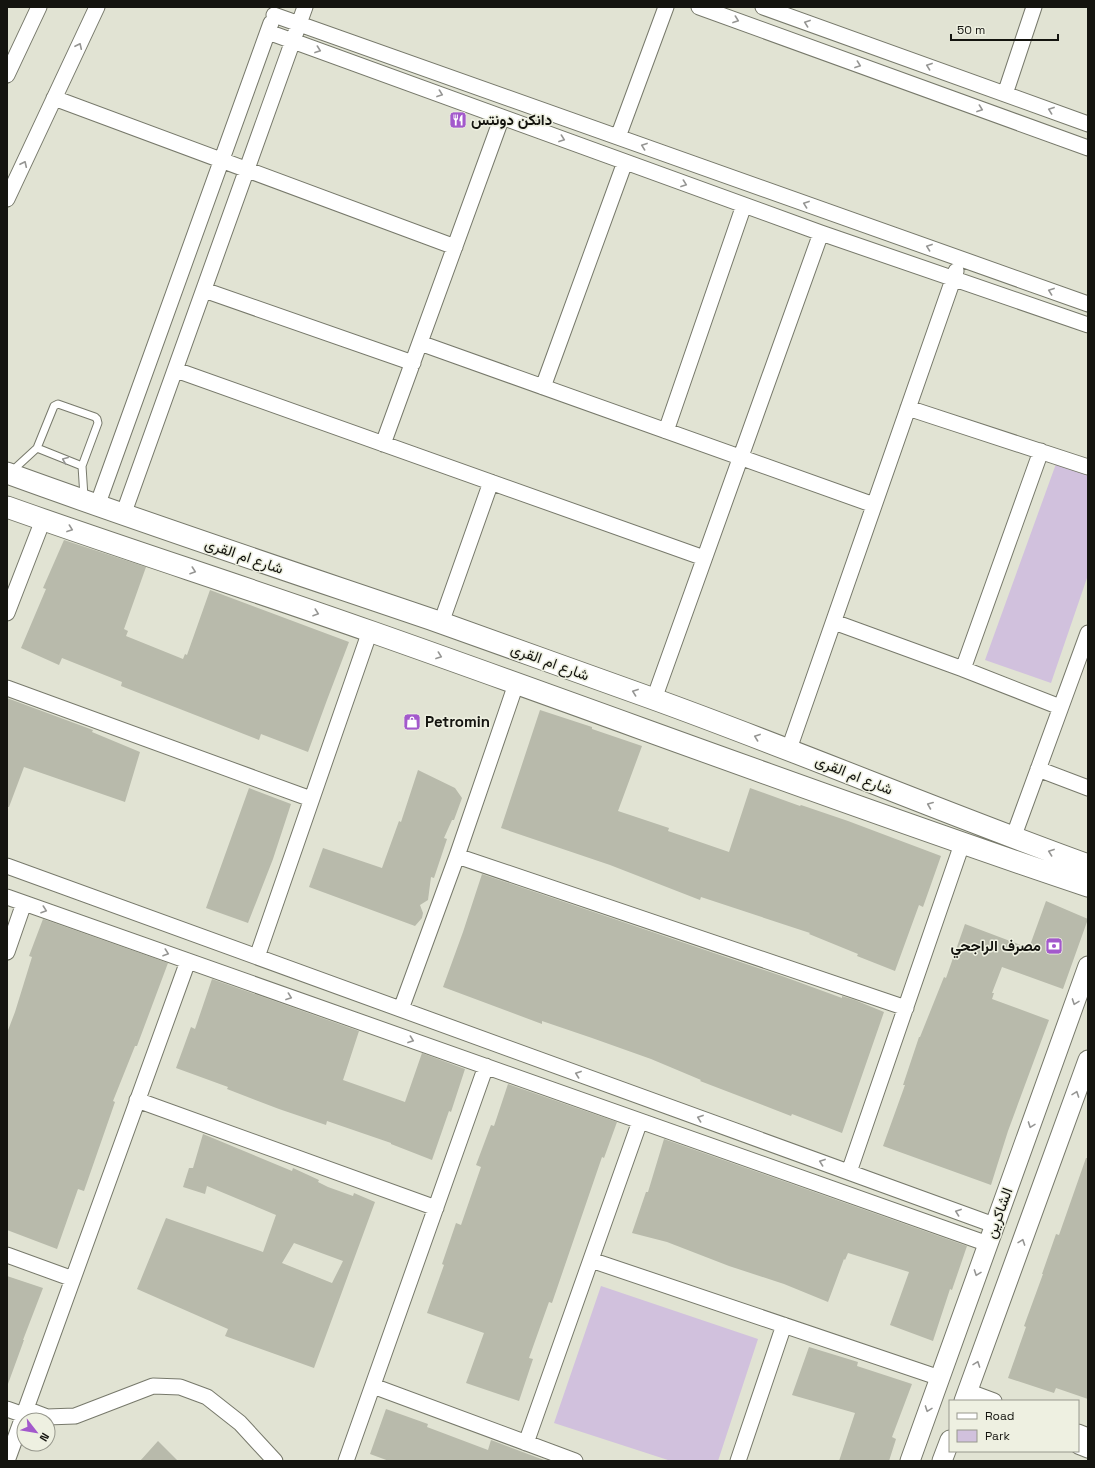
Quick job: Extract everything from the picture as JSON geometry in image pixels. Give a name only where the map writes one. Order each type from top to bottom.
[{"type":"main road","name":"شارع ام القرى","points":[[8,474],[91,504],[441,623],[654,699],[789,749],[1013,838],[1088,865]]},
{"type":"main road","name":"شارع ام القرى","points":[[7,507],[370,631],[962,844],[1088,886]]},
{"type":"main road","points":[[263,595],[273,566]]},
{"type":"street","points":[[7,75],[39,7]]},
{"type":"street","points":[[7,199],[97,7]]},
{"type":"street","points":[[123,515],[305,7]]},
{"type":"street","points":[[618,137],[666,7]]},
{"type":"street","points":[[699,7],[1088,148]]},
{"type":"street","points":[[763,7],[1088,124]]},
{"type":"street","points":[[1005,94],[1034,7]]},
{"type":"street","points":[[91,504],[222,160],[276,11],[299,24],[1088,304]]},
{"type":"street","points":[[268,32],[821,233],[1088,325]]},
{"type":"street","points":[[54,98],[455,247]]},
{"type":"street","points":[[383,444],[502,117]]},
{"type":"street","points":[[543,387],[625,162]]},
{"type":"street","points":[[666,431],[744,205]]},
{"type":"street","points":[[654,699],[821,233]]},
{"type":"street","points":[[789,749],[961,258]]},
{"type":"street","points":[[204,290],[413,364]]},
{"type":"street","points":[[420,343],[874,505]]},
{"type":"street","points":[[176,370],[704,558]]},
{"type":"street","points":[[908,408],[1088,467]]},
{"type":"street","points":[[963,669],[1041,451]]},
{"type":"street","points":[[441,623],[491,482]]},
{"type":"street","points":[[7,613],[43,520]]},
{"type":"street","points":[[834,622],[963,669],[1060,707]]},
{"type":"street","points":[[257,957],[370,631]]},
{"type":"street","points":[[1013,838],[1088,633]]},
{"type":"street","points":[[401,1009],[457,856],[516,684]]},
{"type":"street","points":[[7,688],[311,800]]},
{"type":"street","points":[[1038,769],[1088,788]]},
{"type":"street","points":[[848,1172],[962,844]]},
{"type":"street","points":[[457,856],[906,1008]]},
{"type":"street","points":[[7,866],[994,1225]]},
{"type":"street","points":[[7,897],[988,1244]]},
{"type":"street","points":[[7,952],[24,903]]},
{"type":"street","points":[[7,1409],[25,1412],[188,961]]},
{"type":"street","name":"الشاكرين","points":[[910,1461],[1088,966]]},
{"type":"street","name":"الشاكرين","points":[[966,1396],[1088,1060]]},
{"type":"street","points":[[346,1461],[486,1066]]},
{"type":"street","points":[[137,1100],[436,1208]]},
{"type":"street","points":[[526,1443],[640,1121]]},
{"type":"street","points":[[7,1255],[73,1279]]},
{"type":"street","points":[[591,1260],[940,1378]]},
{"type":"street","points":[[738,1461],[784,1325]]},
{"type":"street","points":[[56,1417],[75,1416],[153,1386],[180,1387],[207,1397],[240,1423],[275,1461]]},
{"type":"street","points":[[373,1386],[575,1461]]},
{"type":"street","points":[[966,1396],[988,1400]]},
{"type":"street","points":[[7,1461],[16,1436]]},
{"type":"street","points":[[942,1461],[949,1443]]},
{"type":"lane","points":[[8,474],[37,448],[54,406],[58,404],[95,417],[98,422],[82,466],[91,504]]},
{"type":"lane","points":[[37,448],[82,466]]},
{"type":"green space","points":[[1057,461],[1088,471],[1088,575],[1051,683],[985,660]]},
{"type":"green space","points":[[601,1286],[758,1339],[718,1461],[671,1461],[554,1423]]},
{"type":"building","points":[[64,540],[146,567],[124,629],[128,631],[126,636],[183,659],[185,654],[187,655],[210,590],[349,642],[308,752],[261,734],[259,740],[121,686],[122,682],[62,658],[59,665],[21,648],[46,589],[43,588]]},
{"type":"building","points":[[7,698],[93,730],[92,732],[140,752],[125,802],[24,767],[9,807],[7,807]]},
{"type":"building","points":[[540,710],[592,727],[592,729],[642,746],[618,811],[669,828],[668,831],[729,852],[750,788],[848,821],[941,856],[923,907],[919,905],[895,971],[857,956],[858,954],[809,934],[810,933],[701,897],[700,900],[610,865],[501,828]]},
{"type":"building","points":[[418,770],[455,788],[462,798],[454,820],[452,820],[444,838],[447,839],[434,878],[431,877],[428,900],[420,905],[423,913],[422,918],[415,926],[309,887],[323,848],[382,868],[399,821],[401,822]]},
{"type":"building","points":[[249,788],[291,804],[273,859],[248,923],[206,908]]},
{"type":"building","points":[[482,874],[782,976],[842,998],[842,996],[855,1000],[884,1012],[842,1133],[792,1114],[791,1116],[700,1081],[701,1080],[651,1059],[542,1021],[542,1024],[443,987]]},
{"type":"building","points":[[1046,901],[1088,919],[1063,989],[1002,967],[992,993],[994,993],[992,999],[1049,1020],[1008,1131],[991,1185],[883,1146],[905,1085],[903,1085],[919,1037],[944,977],[946,978],[965,924],[1029,948]]},
{"type":"building","points":[[43,919],[168,963],[137,1046],[135,1046],[113,1101],[115,1102],[84,1191],[78,1189],[57,1249],[7,1230],[7,1033],[32,957],[29,956]]},
{"type":"building","points":[[212,979],[359,1031],[343,1080],[405,1102],[422,1053],[465,1069],[451,1112],[449,1111],[432,1160],[391,1143],[327,1121],[326,1125],[279,1109],[227,1089],[228,1087],[176,1068],[191,1027],[195,1029]]},
{"type":"building","points":[[508,1084],[617,1122],[604,1158],[602,1157],[552,1303],[549,1302],[529,1358],[533,1359],[519,1401],[466,1383],[484,1333],[427,1313],[444,1265],[442,1264],[456,1223],[461,1225],[481,1167],[476,1165],[491,1125],[494,1126]]},
{"type":"building","points":[[203,1134],[292,1171],[293,1168],[319,1180],[318,1182],[328,1187],[353,1196],[354,1193],[375,1202],[314,1368],[225,1336],[228,1329],[137,1289],[166,1218],[263,1252],[276,1215],[207,1186],[205,1194],[183,1187],[189,1168],[193,1168]],"holes":[[[294,1243],[343,1261],[332,1283],[282,1263]]]},
{"type":"building","points":[[664,1139],[967,1246],[952,1290],[950,1289],[933,1341],[890,1325],[909,1272],[848,1253],[845,1260],[844,1259],[828,1302],[784,1284],[729,1266],[667,1242],[632,1233],[646,1192],[648,1192]]},
{"type":"building","points":[[1086,1158],[1088,1158],[1088,1399],[1056,1388],[1054,1393],[1008,1378],[1026,1327],[1024,1326],[1056,1234],[1059,1235]]},
{"type":"building","points":[[7,1276],[43,1288],[8,1384],[7,1384]]},
{"type":"building","points":[[809,1347],[858,1362],[857,1366],[912,1384],[892,1437],[896,1439],[889,1461],[839,1461],[855,1413],[792,1395]]},
{"type":"building","points":[[386,1409],[428,1424],[427,1427],[488,1450],[491,1440],[544,1461],[389,1461],[370,1454]]},
{"type":"building","points":[[158,1441],[178,1461],[140,1461]]},
{"type":"place","name":"دانكن دونتس","points":[[458,120]]},
{"type":"place","name":"Petromin","points":[[412,722]]},
{"type":"place","name":"مصرف الراجحي","points":[[1054,946]]}]
